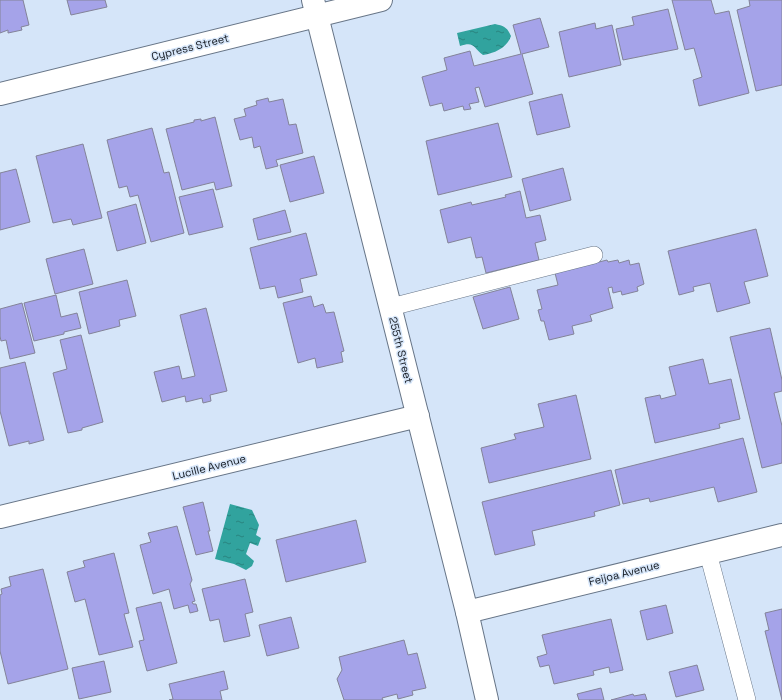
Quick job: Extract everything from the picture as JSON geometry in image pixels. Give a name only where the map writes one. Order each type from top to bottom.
[{"type":"street","name":"Cypress Street","points":[[0,94],[316,8],[381,0]]},
{"type":"street","name":"255th Street","points":[[316,8],[467,612],[487,700]]},
{"type":"street","name":"Lucille Avenue","points":[[0,517],[418,416]]},
{"type":"street","name":"Feijoa Avenue","points":[[467,612],[782,535]]},
{"type":"lane","points":[[391,307],[594,255]]},
{"type":"lane","points":[[708,553],[747,700]]},
{"type":"water","points":[[495,24],[505,27],[511,36],[504,47],[492,53],[483,55],[469,44],[460,46],[457,33]]},
{"type":"water","points":[[230,504],[252,510],[259,525],[256,535],[261,538],[258,546],[250,543],[246,554],[254,561],[252,566],[246,570],[234,564],[215,559]]},
{"type":"building","points":[[0,0],[23,0],[29,25],[21,27],[22,30],[8,33],[8,30],[0,33]]},
{"type":"building","points":[[67,0],[105,0],[107,7],[71,15]]},
{"type":"building","points":[[672,0],[711,0],[715,14],[729,11],[749,93],[699,106],[693,80],[702,77],[694,48],[685,50]]},
{"type":"building","points":[[749,0],[782,0],[782,85],[756,91],[737,10],[750,6]]},
{"type":"building","points":[[668,9],[678,49],[623,60],[616,29],[634,25],[632,17]]},
{"type":"building","points":[[540,18],[549,47],[522,54],[533,94],[485,107],[479,87],[475,88],[479,102],[469,104],[471,109],[464,110],[463,106],[444,111],[442,103],[430,106],[422,77],[447,70],[444,58],[470,51],[474,66],[521,54],[513,25]]},
{"type":"building","points":[[595,23],[596,29],[612,25],[621,65],[569,77],[559,32]]},
{"type":"building","points":[[562,94],[570,127],[537,135],[529,102]]},
{"type":"building","points":[[268,98],[269,102],[283,99],[289,125],[296,124],[303,153],[276,160],[278,166],[266,169],[260,146],[254,148],[252,137],[240,140],[234,119],[246,116],[244,109],[257,105],[256,101]]},
{"type":"building","points":[[215,117],[232,186],[216,190],[214,182],[182,190],[166,129],[194,122],[194,120],[201,119],[201,121]]},
{"type":"building","points":[[498,123],[512,177],[438,195],[426,141]]},
{"type":"building","points":[[152,128],[164,173],[169,172],[184,233],[151,242],[138,195],[130,197],[127,186],[119,188],[107,140]]},
{"type":"building","points":[[83,144],[102,218],[73,225],[71,219],[53,223],[36,156]]},
{"type":"building","points":[[314,156],[324,193],[290,202],[280,165]]},
{"type":"building","points":[[563,168],[571,200],[530,211],[522,179]]},
{"type":"building","points":[[16,169],[30,222],[0,230],[0,173]]},
{"type":"building","points":[[213,189],[223,227],[189,235],[179,197]]},
{"type":"building","points":[[520,191],[526,218],[540,215],[546,240],[535,243],[539,260],[486,273],[482,257],[476,258],[471,237],[448,243],[440,210],[471,202],[472,205],[506,197],[505,195]]},
{"type":"building","points":[[136,204],[146,243],[117,251],[107,212]]},
{"type":"building","points":[[285,210],[291,232],[258,240],[253,219]]},
{"type":"building","points":[[756,229],[768,276],[744,282],[750,303],[717,312],[710,283],[693,287],[694,291],[679,295],[668,251]]},
{"type":"building","points":[[306,233],[317,275],[300,279],[303,292],[278,298],[275,286],[260,289],[250,248]]},
{"type":"building","points":[[84,249],[93,284],[55,294],[46,259]]},
{"type":"building","points":[[607,260],[608,262],[618,260],[619,263],[629,260],[630,265],[639,263],[644,284],[637,287],[638,291],[622,295],[621,291],[613,293],[612,287],[608,288],[613,308],[590,315],[592,321],[572,326],[574,334],[549,340],[544,321],[541,321],[538,310],[542,309],[537,290],[558,285],[555,273]]},
{"type":"building","points":[[127,280],[136,316],[119,320],[120,326],[89,334],[79,292]]},
{"type":"building","points":[[510,287],[519,319],[483,329],[473,297]]},
{"type":"building","points":[[56,295],[61,317],[77,313],[81,328],[64,332],[64,334],[34,341],[24,303]]},
{"type":"building","points":[[311,296],[314,307],[323,304],[326,313],[334,312],[344,351],[341,352],[343,362],[317,368],[315,358],[298,363],[283,303]]},
{"type":"building","points":[[22,303],[35,353],[10,359],[6,340],[1,341],[0,336],[0,309]]},
{"type":"building","points":[[206,308],[227,391],[210,395],[211,401],[203,403],[202,398],[186,402],[185,396],[162,402],[154,372],[179,366],[182,379],[195,376],[180,315]]},
{"type":"building","points":[[770,328],[782,380],[782,391],[774,393],[782,426],[782,463],[762,468],[730,337]]},
{"type":"building","points":[[81,335],[103,422],[82,428],[82,430],[68,433],[53,373],[67,369],[60,340]]},
{"type":"building","points":[[703,359],[709,384],[731,379],[740,419],[719,424],[720,428],[655,443],[645,398],[660,395],[661,399],[676,395],[669,367]]},
{"type":"building","points":[[25,362],[44,440],[29,444],[29,441],[9,446],[0,411],[0,368]]},
{"type":"building","points":[[576,395],[591,459],[489,483],[481,448],[516,439],[514,434],[544,427],[538,404]]},
{"type":"building","points":[[743,438],[757,492],[718,502],[714,487],[650,502],[649,498],[623,504],[615,470]]},
{"type":"building","points":[[611,470],[620,505],[594,512],[595,516],[532,531],[535,545],[495,555],[482,502]]},
{"type":"building","points":[[203,502],[213,551],[196,555],[183,507]]},
{"type":"building","points":[[356,520],[366,562],[286,582],[276,540]]},
{"type":"building","points":[[177,526],[192,580],[190,584],[195,601],[192,602],[193,604],[196,604],[198,611],[190,613],[188,605],[174,609],[169,589],[153,594],[140,545],[151,542],[148,533]]},
{"type":"building","points":[[114,553],[129,613],[124,614],[133,647],[99,655],[85,599],[75,602],[67,572],[85,567],[83,561]]},
{"type":"building","points":[[43,569],[68,669],[8,684],[0,651],[1,589],[11,586],[9,577]]},
{"type":"building","points":[[245,579],[253,612],[245,614],[250,636],[224,642],[219,619],[210,621],[202,589]]},
{"type":"building","points":[[161,602],[177,663],[147,671],[139,641],[144,640],[136,608]]},
{"type":"building","points":[[666,605],[673,633],[647,640],[640,611]]},
{"type":"building","points":[[782,609],[782,700],[765,631],[769,630],[765,613]]},
{"type":"building","points":[[291,617],[299,648],[267,656],[259,625]]},
{"type":"building","points":[[611,619],[623,670],[610,673],[609,667],[593,671],[594,675],[554,684],[549,665],[540,667],[537,657],[547,654],[542,635]]},
{"type":"building","points":[[404,640],[408,655],[417,653],[426,688],[412,691],[413,695],[398,699],[397,694],[382,698],[383,700],[344,700],[337,679],[342,670],[339,657]]},
{"type":"building","points":[[104,661],[111,692],[79,699],[72,668]]},
{"type":"building","points":[[697,665],[704,690],[676,697],[669,672]]},
{"type":"building","points":[[224,671],[228,689],[220,691],[222,700],[169,700],[173,699],[169,684]]},
{"type":"building","points":[[601,688],[604,700],[579,700],[577,694]]},
{"type":"building","points":[[633,694],[634,696],[645,694],[647,700],[611,700]]}]
